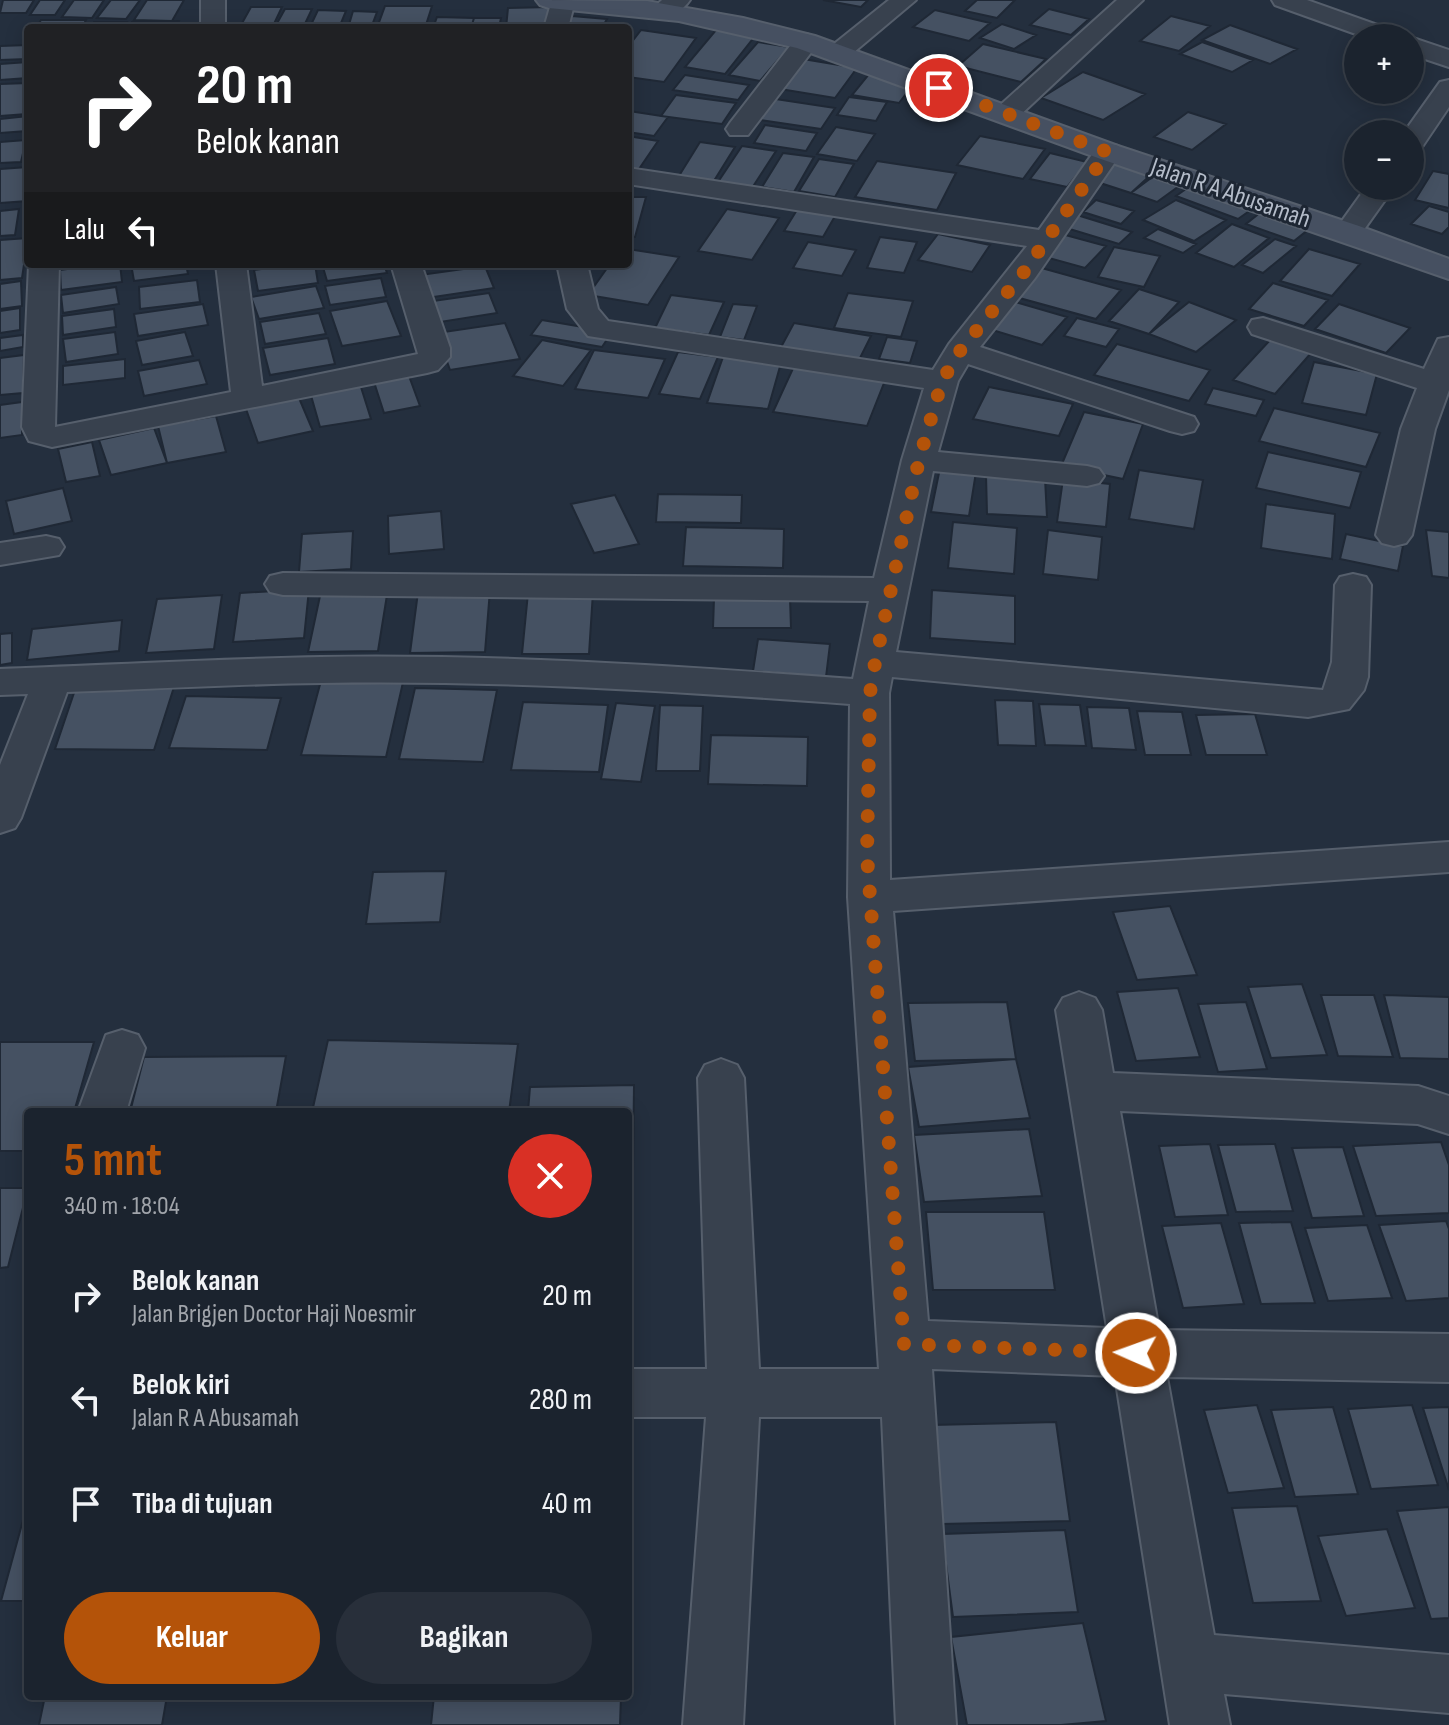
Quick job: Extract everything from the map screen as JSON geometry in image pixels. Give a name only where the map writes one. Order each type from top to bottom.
[{"type":"street","points":[[213,0],[213,24]]},
{"type":"street","name":"Jalan R A Abusamah","points":[[549,0],[671,5],[806,42],[1108,152],[1348,232],[1449,270]]},
{"type":"street","points":[[838,53],[904,0]]},
{"type":"street","points":[[1006,114],[1131,0]]},
{"type":"street","points":[[1284,0],[1352,24]]},
{"type":"street","points":[[557,24],[563,1]]},
{"type":"street","points":[[739,129],[806,42]]},
{"type":"street","points":[[1424,50],[1449,59]]},
{"type":"street","points":[[1424,124],[1449,88]]},
{"type":"street","points":[[926,1725],[906,1368],[869,897],[867,856],[873,678],[889,590],[919,460],[951,366],[1024,272],[1108,152]]},
{"type":"street","points":[[632,177],[1045,240]]},
{"type":"street","points":[[1348,232],[1371,200]]},
{"type":"street","points":[[44,268],[38,427],[41,434],[52,437],[427,363],[434,357],[434,348],[407,268]]},
{"type":"street","points":[[232,268],[248,400]]},
{"type":"street","points":[[573,268],[584,314],[589,323],[599,329],[951,366],[1182,424]]},
{"type":"street","points":[[1263,327],[1437,384]]},
{"type":"street","points":[[1394,535],[1418,429],[1449,346]]},
{"type":"street","points":[[919,460],[1087,476]]},
{"type":"street","points":[[0,554],[46,547]]},
{"type":"street","points":[[283,584],[889,590]]},
{"type":"street","points":[[0,682],[322,670],[472,671],[873,678],[1308,704],[1332,702],[1341,697],[1349,682],[1353,585]]},
{"type":"street","points":[[0,818],[52,680]]},
{"type":"street","points":[[869,897],[1449,857]]},
{"type":"street","points":[[1079,1010],[1200,1725]]},
{"type":"street","points":[[103,1108],[122,1048]]},
{"type":"street","points":[[713,1725],[734,1391],[721,1078]]},
{"type":"street","points":[[1092,1091],[1418,1105],[1449,1115]]},
{"type":"street","points":[[632,1393],[734,1391],[906,1368],[1136,1353],[1449,1358]]},
{"type":"street","points":[[1189,1662],[1449,1684]]},
{"type":"building","points":[[3,0],[34,0],[26,13],[0,13]]},
{"type":"building","points":[[40,0],[65,0],[55,15],[30,15]]},
{"type":"building","points":[[74,0],[104,0],[92,18],[62,17]]},
{"type":"building","points":[[111,0],[140,0],[126,19],[97,18]]},
{"type":"building","points":[[147,0],[184,0],[172,21],[134,20]]},
{"type":"building","points":[[823,0],[868,0],[861,7]]},
{"type":"building","points":[[977,0],[1015,0],[997,18],[965,11]]},
{"type":"building","points":[[385,6],[432,6],[426,24],[378,24]]},
{"type":"building","points":[[251,7],[282,7],[274,24],[242,24]]},
{"type":"building","points":[[551,7],[550,24],[506,24],[508,8]]},
{"type":"building","points":[[285,9],[312,9],[305,24],[277,24]]},
{"type":"building","points":[[1049,9],[1089,19],[1071,35],[1030,25]]},
{"type":"building","points":[[318,10],[346,11],[341,24],[311,24]]},
{"type":"building","points":[[935,10],[990,23],[969,41],[913,27]]},
{"type":"building","points":[[353,11],[377,12],[372,24],[349,24]]},
{"type":"building","points":[[572,16],[607,19],[604,24],[567,24]]},
{"type":"building","points":[[1171,16],[1210,26],[1179,51],[1140,41]]},
{"type":"building","points":[[437,17],[474,18],[472,24],[434,24]]},
{"type":"building","points":[[474,18],[501,18],[500,24],[472,24]]},
{"type":"building","points":[[41,20],[86,20],[84,24],[38,24]]},
{"type":"building","points":[[179,21],[178,24],[132,22]]},
{"type":"building","points":[[94,22],[127,22],[126,24]]},
{"type":"building","points":[[1002,24],[1036,35],[1014,49],[980,38]]},
{"type":"building","points":[[1230,25],[1297,49],[1270,64],[1202,40]]},
{"type":"building","points":[[641,30],[696,38],[664,82],[632,78],[632,42]]},
{"type":"building","points":[[716,30],[755,36],[725,74],[685,67]]},
{"type":"building","points":[[758,42],[789,47],[760,81],[729,75]]},
{"type":"building","points":[[1202,42],[1253,60],[1232,72],[1180,54]]},
{"type":"building","points":[[983,44],[1046,59],[1021,82],[958,66]]},
{"type":"building","points":[[24,45],[24,59],[0,60],[0,46]]},
{"type":"building","points":[[803,59],[857,68],[835,98],[780,89]]},
{"type":"building","points":[[24,62],[24,78],[0,80],[0,64]]},
{"type":"building","points":[[1083,72],[1145,94],[1103,120],[1041,98]]},
{"type":"building","points":[[869,74],[915,82],[899,103],[852,95]]},
{"type":"building","points":[[685,75],[749,85],[738,100],[673,90]]},
{"type":"building","points":[[24,83],[24,114],[0,116],[0,84]]},
{"type":"building","points":[[676,95],[736,103],[722,124],[661,116]]},
{"type":"building","points":[[849,97],[887,102],[876,121],[837,115]]},
{"type":"building","points":[[769,98],[835,108],[821,129],[754,119]]},
{"type":"building","points":[[632,111],[668,117],[654,136],[632,133]]},
{"type":"building","points":[[1188,112],[1226,124],[1192,150],[1154,137]]},
{"type":"building","points":[[24,116],[24,131],[0,133],[0,119]]},
{"type":"building","points":[[765,125],[817,133],[806,151],[754,143]]},
{"type":"building","points":[[836,127],[875,134],[857,161],[817,154]]},
{"type":"building","points":[[980,136],[1045,149],[1023,179],[957,165]]},
{"type":"building","points":[[632,137],[658,141],[639,169],[632,168]]},
{"type":"building","points":[[24,140],[21,162],[0,163],[0,142]]},
{"type":"building","points":[[700,142],[735,147],[712,184],[677,179]]},
{"type":"building","points":[[742,146],[776,151],[752,188],[718,182]]},
{"type":"building","points":[[783,153],[814,157],[794,192],[762,187]]},
{"type":"building","points":[[1050,153],[1087,162],[1067,187],[1030,179]]},
{"type":"building","points":[[819,159],[854,164],[835,197],[799,191]]},
{"type":"building","points":[[1118,160],[1155,171],[1131,193],[1094,181]]},
{"type":"building","points":[[877,161],[956,173],[937,210],[855,197]]},
{"type":"building","points":[[24,167],[24,201],[0,203],[0,169]]},
{"type":"building","points":[[1433,171],[1449,174],[1449,208],[1415,200],[1424,200],[1424,186]]},
{"type":"building","points":[[1159,172],[1186,181],[1157,202],[1131,193]]},
{"type":"building","points":[[1193,184],[1255,207],[1238,219],[1176,196]]},
{"type":"building","points":[[632,197],[646,197],[635,237],[632,237]]},
{"type":"building","points":[[1096,200],[1134,211],[1121,224],[1083,212]]},
{"type":"building","points":[[1176,200],[1226,220],[1194,241],[1143,220]]},
{"type":"building","points":[[800,205],[838,211],[823,237],[784,231]]},
{"type":"building","points":[[1429,206],[1449,212],[1449,227],[1442,234],[1411,224]]},
{"type":"building","points":[[1266,208],[1314,225],[1294,241],[1246,224]]},
{"type":"building","points":[[19,209],[15,235],[0,236],[0,211]]},
{"type":"building","points":[[727,209],[779,218],[752,260],[698,251]]},
{"type":"building","points":[[1077,215],[1132,232],[1119,244],[1063,227]]},
{"type":"building","points":[[1232,224],[1269,238],[1234,267],[1196,253]]},
{"type":"building","points":[[1158,229],[1196,244],[1183,253],[1144,238]]},
{"type":"building","points":[[1058,233],[1106,246],[1085,268],[1038,255]]},
{"type":"building","points":[[938,234],[990,245],[972,272],[918,260]]},
{"type":"building","points":[[880,237],[917,242],[904,273],[867,268]]},
{"type":"building","points":[[24,238],[22,278],[0,280],[0,240]]},
{"type":"building","points":[[1275,239],[1296,246],[1263,273],[1242,265]]},
{"type":"building","points":[[808,242],[856,250],[842,276],[793,268]]},
{"type":"building","points":[[1114,247],[1160,256],[1144,287],[1098,277]]},
{"type":"building","points":[[1309,249],[1360,264],[1332,296],[1280,281]]},
{"type":"building","points":[[632,250],[679,257],[648,305],[588,295],[607,268],[632,268]]},
{"type":"building","points":[[1038,267],[1121,290],[1096,319],[1012,296]]},
{"type":"building","points":[[120,268],[122,282],[61,290],[60,270]]},
{"type":"building","points":[[132,268],[187,268],[188,274],[134,281]]},
{"type":"building","points":[[316,268],[318,283],[258,291],[254,270]]},
{"type":"building","points":[[323,268],[385,268],[387,273],[327,281]]},
{"type":"building","points":[[486,268],[494,288],[427,298],[420,275]]},
{"type":"building","points":[[381,278],[386,297],[330,305],[325,286]]},
{"type":"building","points":[[197,280],[200,302],[140,309],[139,287]]},
{"type":"building","points":[[21,281],[22,306],[0,309],[0,284]]},
{"type":"building","points":[[1273,283],[1328,300],[1304,326],[1249,309]]},
{"type":"building","points":[[316,286],[324,308],[259,319],[251,297]]},
{"type":"building","points":[[116,287],[119,304],[63,313],[61,295]]},
{"type":"building","points":[[1139,289],[1179,302],[1149,334],[1109,321]]},
{"type":"building","points":[[489,293],[497,313],[434,323],[426,302]]},
{"type":"building","points":[[848,293],[913,301],[901,337],[834,328]]},
{"type":"building","points":[[671,295],[724,302],[709,335],[655,328]]},
{"type":"building","points":[[387,301],[401,336],[342,346],[330,311]]},
{"type":"building","points":[[1015,302],[1067,317],[1042,345],[989,329]]},
{"type":"building","points":[[1189,302],[1236,320],[1196,352],[1149,334]]},
{"type":"building","points":[[203,304],[208,325],[138,336],[134,314]]},
{"type":"building","points":[[733,304],[757,306],[744,340],[720,337]]},
{"type":"building","points":[[1339,304],[1410,328],[1386,353],[1315,329]]},
{"type":"building","points":[[20,308],[20,330],[0,333],[0,311]]},
{"type":"building","points":[[114,309],[116,327],[63,335],[62,316]]},
{"type":"building","points":[[319,313],[326,334],[265,344],[260,322]]},
{"type":"building","points":[[1077,318],[1119,329],[1106,347],[1064,336]]},
{"type":"building","points":[[542,320],[612,332],[602,347],[531,335]]},
{"type":"building","points":[[505,323],[520,359],[450,370],[437,333]]},
{"type":"building","points":[[794,323],[871,336],[858,362],[780,349]]},
{"type":"building","points":[[115,332],[118,354],[66,362],[63,339]]},
{"type":"building","points":[[185,332],[193,356],[142,365],[136,341]]},
{"type":"building","points":[[23,335],[23,347],[0,351],[0,338]]},
{"type":"building","points":[[887,337],[917,341],[910,363],[879,359]]},
{"type":"building","points":[[328,338],[335,364],[270,375],[263,348]]},
{"type":"building","points":[[1271,339],[1312,352],[1275,394],[1233,380]]},
{"type":"building","points":[[542,340],[591,350],[563,386],[513,376]]},
{"type":"building","points":[[1117,344],[1210,370],[1189,401],[1094,375]]},
{"type":"building","points":[[594,350],[665,359],[648,398],[575,389]]},
{"type":"building","points":[[678,352],[718,357],[700,399],[659,394]]},
{"type":"building","points":[[24,355],[23,393],[0,395],[0,358]]},
{"type":"building","points":[[723,357],[781,363],[768,409],[707,403]]},
{"type":"building","points":[[125,359],[125,378],[63,385],[63,366]]},
{"type":"building","points":[[199,360],[207,384],[144,396],[138,371]]},
{"type":"building","points":[[1314,362],[1377,374],[1366,415],[1302,403]]},
{"type":"building","points":[[795,364],[886,378],[867,426],[773,412]]},
{"type":"building","points":[[409,376],[420,406],[384,413],[374,382]]},
{"type":"building","points":[[360,384],[371,419],[320,427],[310,392]]},
{"type":"building","points":[[989,387],[1073,404],[1059,436],[973,419]]},
{"type":"building","points":[[1213,388],[1264,400],[1256,416],[1205,404]]},
{"type":"building","points":[[299,398],[313,431],[258,443],[246,409]]},
{"type":"building","points":[[22,402],[22,435],[0,438],[0,405]]},
{"type":"building","points":[[1274,408],[1380,433],[1366,467],[1259,441]]},
{"type":"building","points":[[1084,412],[1143,424],[1123,479],[1061,466]]},
{"type":"building","points":[[216,416],[226,452],[167,463],[158,426]]},
{"type":"building","points":[[154,428],[167,463],[111,475],[99,440]]},
{"type":"building","points":[[92,442],[100,476],[66,482],[58,449]]},
{"type":"building","points":[[1268,452],[1361,472],[1350,508],[1256,488]]},
{"type":"building","points":[[940,468],[976,472],[969,516],[931,512]]},
{"type":"building","points":[[1139,470],[1203,480],[1194,529],[1129,519]]},
{"type":"building","points":[[986,475],[1045,478],[1047,517],[987,514]]},
{"type":"building","points":[[1063,479],[1110,484],[1106,527],[1057,522]]},
{"type":"building","points":[[63,488],[72,521],[14,534],[6,501]]},
{"type":"building","points":[[658,494],[742,495],[741,523],[656,522]]},
{"type":"building","points":[[615,495],[639,544],[594,553],[571,504]]},
{"type":"building","points":[[1266,504],[1335,514],[1332,559],[1261,548]]},
{"type":"building","points":[[441,511],[444,549],[389,554],[388,516]]},
{"type":"building","points":[[953,522],[1017,528],[1014,574],[948,568]]},
{"type":"building","points":[[686,527],[784,529],[783,568],[683,566]]},
{"type":"building","points":[[1048,530],[1102,537],[1098,580],[1043,574]]},
{"type":"building","points":[[1426,530],[1449,532],[1449,578],[1432,576]]},
{"type":"building","points":[[353,531],[351,569],[299,572],[302,534]]},
{"type":"building","points":[[1346,534],[1403,546],[1398,571],[1340,559]]},
{"type":"building","points":[[309,589],[304,638],[233,642],[240,593]]},
{"type":"building","points":[[490,590],[485,652],[410,653],[418,592]]},
{"type":"building","points":[[932,590],[1015,596],[1015,644],[930,638]]},
{"type":"building","points":[[593,592],[589,654],[522,654],[528,593]]},
{"type":"building","points":[[222,595],[214,649],[146,653],[157,599]]},
{"type":"building","points":[[387,595],[378,651],[308,652],[320,596]]},
{"type":"building","points":[[714,598],[790,598],[791,628],[713,628]]},
{"type":"building","points":[[122,620],[119,651],[27,660],[32,629]]},
{"type":"building","points":[[12,633],[12,663],[0,665],[0,634]]},
{"type":"building","points":[[758,639],[830,644],[826,677],[753,671]]},
{"type":"building","points":[[322,677],[404,678],[386,757],[301,755]]},
{"type":"building","points":[[76,687],[174,687],[154,750],[55,749]]},
{"type":"building","points":[[415,688],[497,690],[483,762],[399,759]]},
{"type":"building","points":[[186,696],[281,698],[267,750],[169,748]]},
{"type":"building","points":[[995,700],[1033,701],[1036,746],[998,745]]},
{"type":"building","points":[[523,702],[608,705],[599,772],[511,770]]},
{"type":"building","points":[[616,703],[655,706],[641,782],[601,779]]},
{"type":"building","points":[[1039,704],[1080,705],[1086,746],[1045,745]]},
{"type":"building","points":[[660,705],[703,706],[700,771],[656,771]]},
{"type":"building","points":[[1087,707],[1129,708],[1136,750],[1092,748]]},
{"type":"building","points":[[1137,711],[1182,712],[1191,755],[1145,755]]},
{"type":"building","points":[[1255,714],[1267,755],[1206,755],[1196,715]]},
{"type":"building","points":[[711,735],[808,737],[807,786],[708,784]]},
{"type":"building","points":[[446,871],[440,922],[366,924],[373,872]]},
{"type":"building","points":[[1170,906],[1197,975],[1137,980],[1113,912]]},
{"type":"building","points":[[1302,984],[1327,1055],[1271,1058],[1248,987]]},
{"type":"building","points":[[1178,988],[1200,1057],[1136,1061],[1117,992]]},
{"type":"building","points":[[1321,995],[1374,995],[1393,1057],[1338,1056]]},
{"type":"building","points":[[1384,995],[1449,997],[1449,1059],[1400,1058]]},
{"type":"building","points":[[1007,1002],[1016,1059],[915,1061],[908,1003]]},
{"type":"building","points":[[1246,1002],[1267,1069],[1218,1072],[1198,1004]]},
{"type":"building","points":[[328,1040],[518,1044],[510,1108],[313,1108]]},
{"type":"building","points":[[0,1042],[94,1042],[75,1108],[24,1108],[24,1151],[0,1151]]},
{"type":"building","points":[[286,1056],[277,1108],[131,1108],[144,1057]]},
{"type":"building","points":[[1016,1059],[1030,1118],[919,1127],[908,1067]]},
{"type":"building","points":[[634,1085],[632,1256],[632,1108],[528,1108],[530,1087]]},
{"type":"building","points":[[1029,1129],[1042,1196],[924,1202],[914,1135]]},
{"type":"building","points":[[1441,1142],[1449,1165],[1449,1213],[1376,1216],[1353,1146]]},
{"type":"building","points":[[1210,1144],[1228,1215],[1175,1217],[1159,1146]]},
{"type":"building","points":[[1275,1144],[1293,1211],[1236,1212],[1218,1145]]},
{"type":"building","points":[[1343,1147],[1364,1216],[1312,1218],[1292,1148]]},
{"type":"building","points":[[0,1188],[24,1188],[24,1204],[8,1267],[0,1268]]},
{"type":"building","points":[[926,1212],[1044,1212],[1055,1290],[933,1290]]},
{"type":"building","points":[[1446,1221],[1449,1229],[1449,1298],[1406,1301],[1379,1225]]},
{"type":"building","points":[[1291,1222],[1315,1303],[1261,1304],[1239,1223]]},
{"type":"building","points":[[1221,1223],[1244,1304],[1183,1308],[1162,1226]]},
{"type":"building","points":[[1367,1225],[1392,1298],[1328,1301],[1305,1228]]},
{"type":"building","points":[[1257,1405],[1284,1488],[1228,1493],[1204,1410]]},
{"type":"building","points":[[1412,1405],[1438,1485],[1371,1489],[1348,1409]]},
{"type":"building","points":[[1333,1407],[1358,1494],[1295,1497],[1271,1410]]},
{"type":"building","points":[[1449,1407],[1449,1490],[1423,1408]]},
{"type":"building","points":[[1056,1422],[1070,1521],[941,1524],[931,1425]]},
{"type":"building","points":[[1297,1506],[1321,1601],[1253,1603],[1232,1508]]},
{"type":"building","points":[[1449,1507],[1449,1618],[1431,1619],[1397,1511]]},
{"type":"building","points":[[24,1517],[24,1601],[1,1601]]},
{"type":"building","points":[[1387,1529],[1415,1608],[1346,1616],[1318,1536]]},
{"type":"building","points":[[1065,1530],[1078,1612],[953,1617],[942,1534]]},
{"type":"building","points":[[1083,1623],[1106,1721],[1061,1725],[967,1725],[951,1637]]},
{"type":"building","points":[[44,1700],[166,1700],[162,1725],[39,1725]]},
{"type":"building","points":[[434,1700],[621,1700],[620,1725],[431,1725]]},
{"type":"route","points":[[939,88],[1108,152],[1024,272],[960,351],[942,381],[919,460],[875,663],[870,693],[867,856],[904,1344],[1136,1353]]}]
